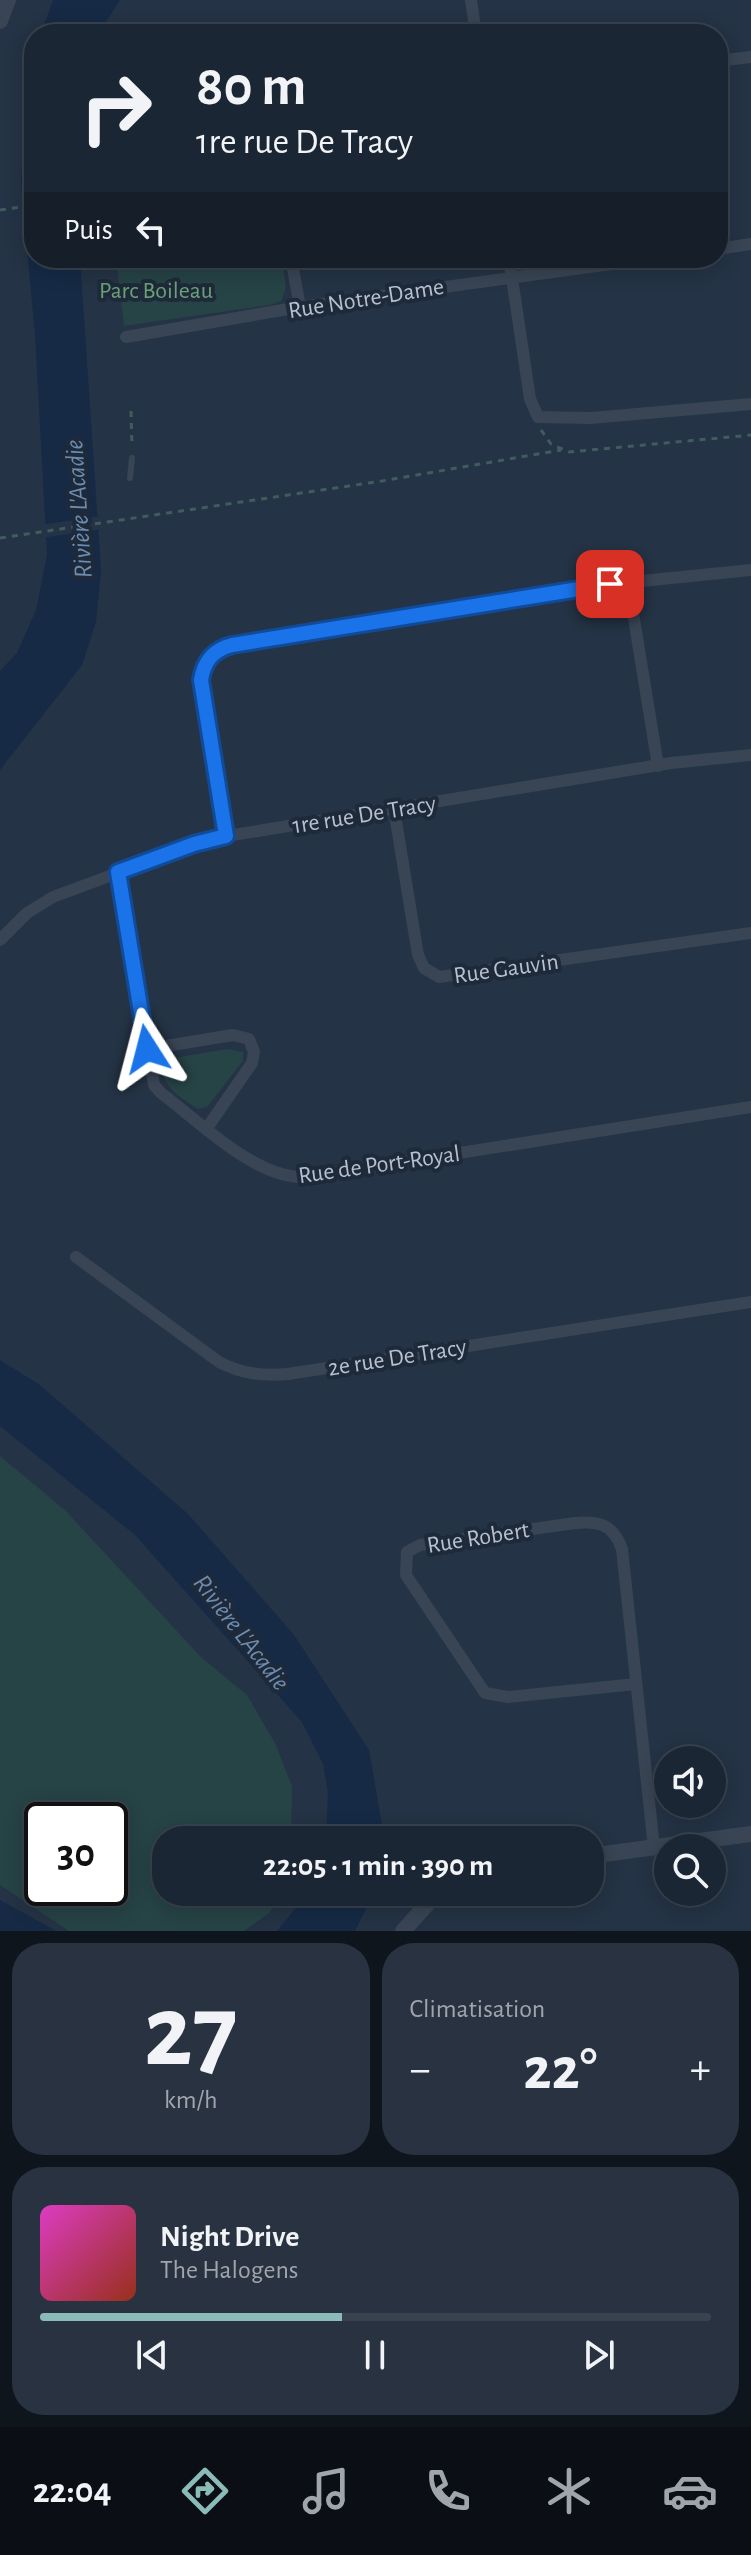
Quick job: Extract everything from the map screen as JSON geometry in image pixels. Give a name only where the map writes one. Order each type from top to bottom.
[{"type":"street","points":[[0,21],[8,0]]},
{"type":"street","points":[[471,0],[475,24]]},
{"type":"street","points":[[728,60],[751,57]]},
{"type":"street","points":[[728,247],[751,244]]},
{"type":"street","points":[[293,268],[300,307]]},
{"type":"street","points":[[510,268],[530,404],[535,415],[550,420],[591,418],[751,404]]},
{"type":"street","name":"Rue Notre-Dame","points":[[126,337],[300,307],[584,268]]},
{"type":"street","points":[[226,836],[201,680],[205,664],[216,651],[247,642],[628,582],[751,570]]},
{"type":"street","points":[[628,582],[658,766]]},
{"type":"street","name":"1re rue De Tracy","points":[[0,940],[19,920],[43,902],[194,844],[226,836],[658,766],[751,755]]},
{"type":"street","name":"Rue Gauvin","points":[[394,809],[418,955],[424,968],[439,977],[751,933]]},
{"type":"street","name":"Rue de Port-Royal","points":[[118,872],[147,1049],[157,1090],[266,1169],[298,1178],[751,1107]]},
{"type":"street","points":[[147,1049],[233,1035],[249,1039],[254,1052],[252,1063],[207,1128]]},
{"type":"street","name":"2e rue De Tracy","points":[[76,1257],[219,1362],[236,1371],[255,1374],[288,1374],[751,1302]]},
{"type":"street","name":"Rue Robert","points":[[636,1684],[508,1697],[485,1693],[408,1578],[404,1567],[407,1552],[420,1545],[575,1523],[594,1522],[608,1526],[622,1549],[654,1848]]},
{"type":"street","points":[[726,1838],[751,1834]]},
{"type":"street","points":[[604,1854],[654,1848]]},
{"type":"street","points":[[403,1931],[425,1906]]},
{"type":"lane","points":[[130,478],[132,458]]},
{"type":"path","points":[[0,210],[24,206]]},
{"type":"path","points":[[131,411],[132,458]]},
{"type":"path","points":[[542,432],[561,450]]},
{"type":"path","points":[[0,538],[412,476],[561,450],[574,452],[751,435]]},
{"type":"green space","name":"Parc Boileau","points":[[117,268],[283,268],[286,288],[281,301],[124,326]]},
{"type":"green space","points":[[227,1049],[243,1052],[243,1061],[207,1107],[198,1109],[185,1101],[166,1081],[162,1067],[167,1059]]},
{"type":"green space","points":[[0,1456],[65,1510],[201,1657],[247,1695],[275,1743],[292,1786],[291,1826],[152,1826],[152,1906],[274,1906],[244,1931],[69,1931],[32,1906],[128,1906],[128,1802],[24,1802],[24,1901],[0,1885]]},
{"type":"water","points":[[53,0],[120,0],[104,24],[45,24]]},
{"type":"water","points":[[24,138],[24,215],[21,182]]},
{"type":"water","name":"Rivière L'Acadie","points":[[29,268],[81,268],[101,570],[96,622],[82,665],[0,770],[0,671],[17,653],[36,610],[47,555]]},
{"type":"water","name":"Rivière L'Acadie","points":[[0,1360],[40,1385],[188,1514],[294,1635],[369,1750],[382,1826],[327,1826],[328,1792],[323,1764],[302,1722],[135,1535],[0,1426]]},
{"type":"water","points":[[0,1900],[56,1931],[0,1931]]},
{"type":"water","points":[[298,1906],[367,1906],[355,1931],[277,1931]]},
{"type":"pier","points":[[102,516],[103,529],[41,538],[40,525]]},
{"type":"route","points":[[147,1049],[118,872],[194,844],[226,836],[201,680],[205,664],[212,655],[232,645],[610,584]]}]
